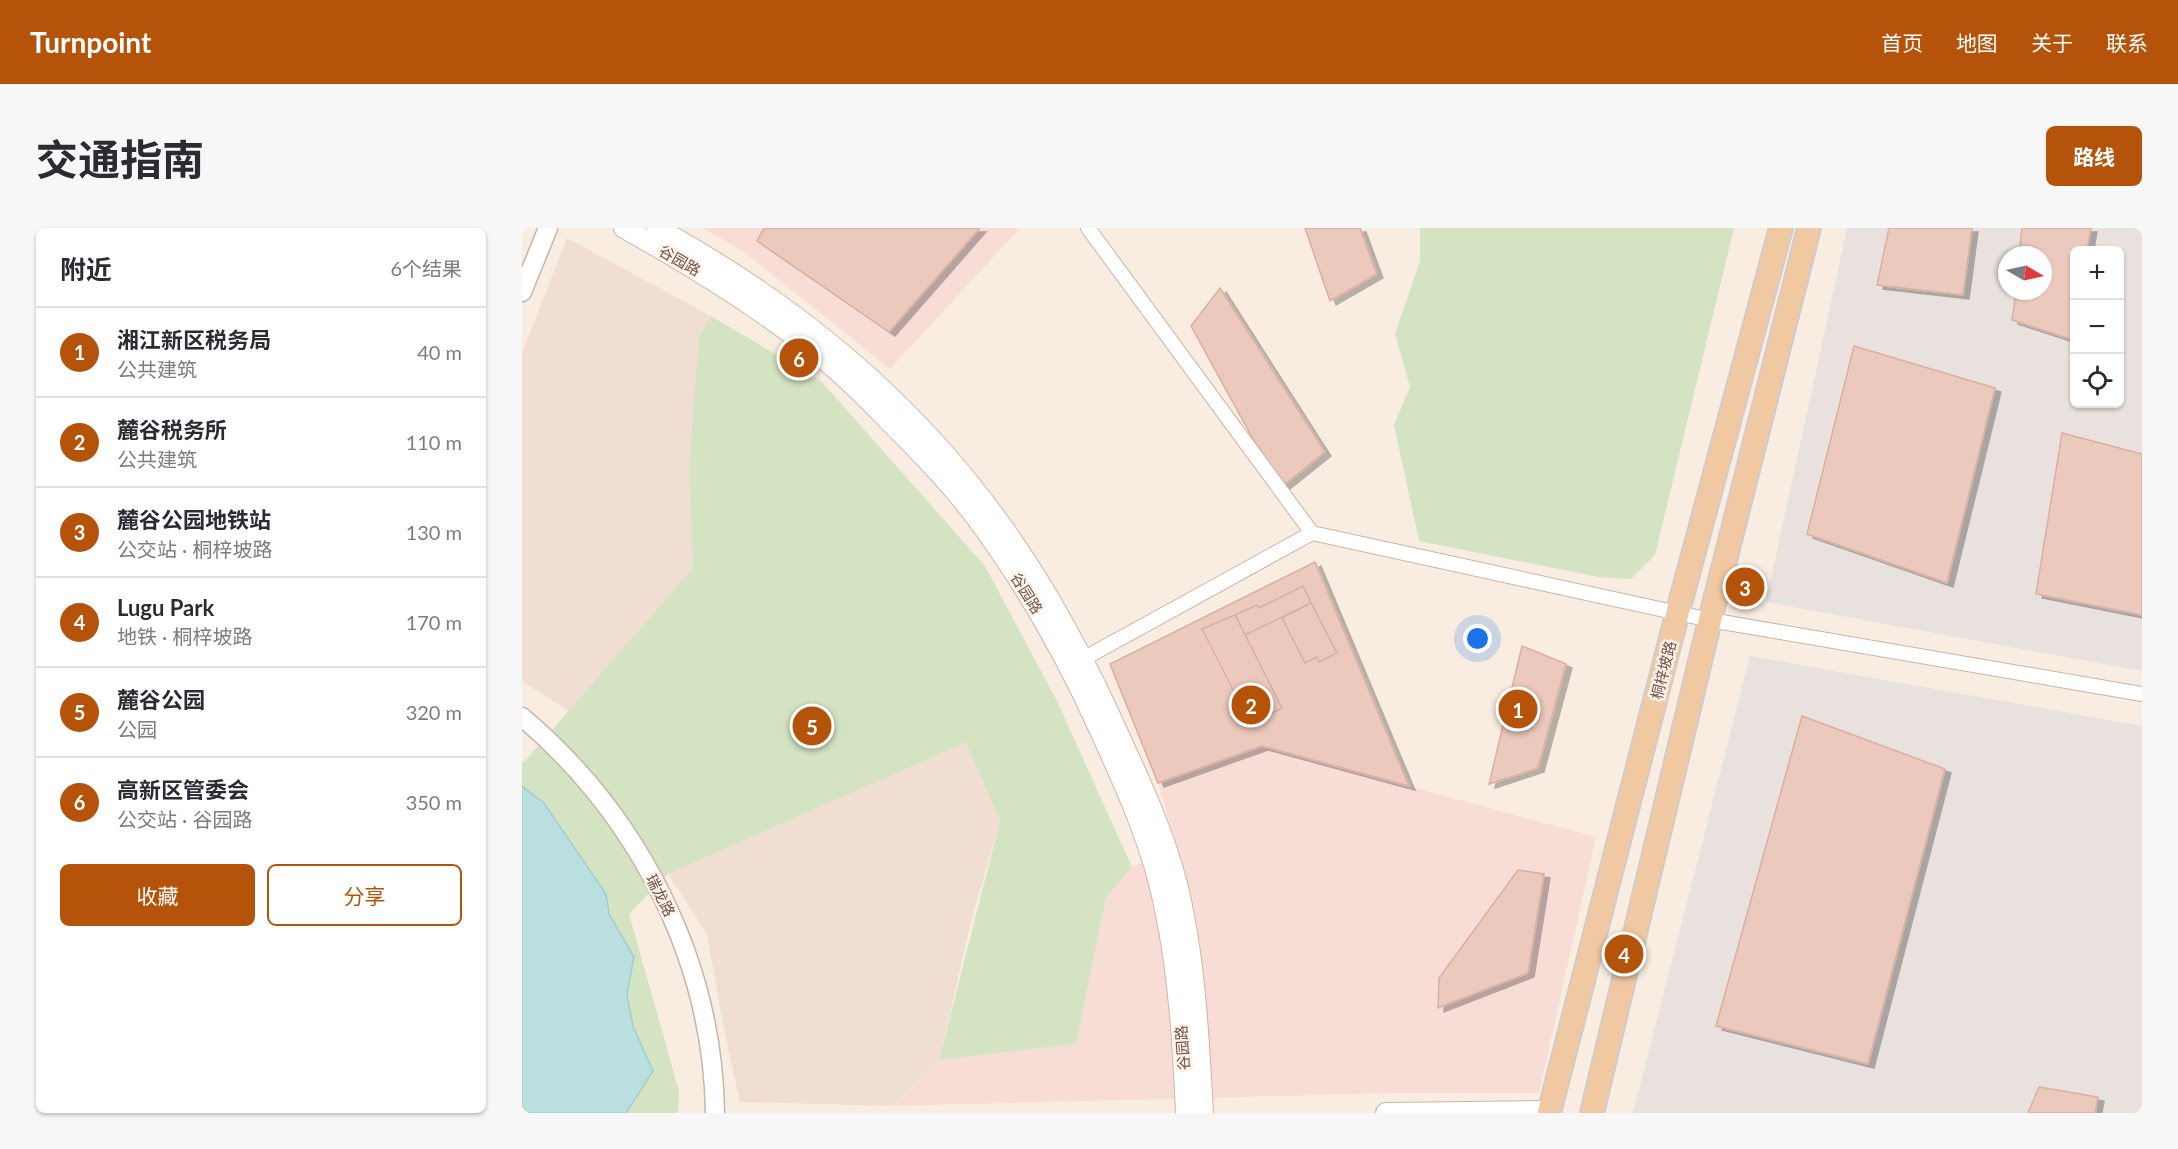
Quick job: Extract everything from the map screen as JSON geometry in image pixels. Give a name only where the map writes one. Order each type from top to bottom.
[{"type":"main road","name":"谷园路","points":[[624,228],[690,265],[743,300],[812,350],[861,392],[949,486],[985,529],[1033,601],[1062,650],[1086,699],[1126,787],[1146,838],[1165,908],[1174,959],[1186,1113]]},
{"type":"main road","name":"谷园路","points":[[657,228],[747,281],[786,309],[847,359],[917,426],[961,473],[996,517],[1047,594],[1083,659],[1138,776],[1174,872],[1190,958],[1203,1113]]},
{"type":"main road","name":"桐梓坡路","points":[[1549,1112],[1678,611],[1780,228]]},
{"type":"main road","points":[[1592,1113],[1710,620],[1809,228]]},
{"type":"main road","points":[[1386,1113],[1549,1112]]},
{"type":"street","points":[[522,267],[538,228]]},
{"type":"street","points":[[522,292],[548,228]]},
{"type":"street","points":[[1088,228],[1312,533]]},
{"type":"street","points":[[1083,659],[1312,533],[1678,611],[1710,620],[2142,694]]},
{"type":"street","name":"瑞龙路","points":[[522,717],[558,749],[611,812],[640,855],[667,902],[699,993],[709,1048],[715,1113]]},
{"type":"street","name":"瑞龙路","points":[[522,729],[576,781],[605,818],[634,861],[658,906],[675,945],[691,996],[700,1049],[705,1113]]},
{"type":"shaded area","points":[[703,228],[1020,228],[890,369],[744,252]]},
{"type":"shaded area","points":[[1847,228],[2142,228],[2142,671],[1766,602]]},
{"type":"shaded area","points":[[567,238],[711,316],[689,471],[693,568],[569,711],[522,681],[522,353]]},
{"type":"shaded area","points":[[1750,656],[2142,726],[2142,1113],[1633,1113]]},
{"type":"shaded area","points":[[966,741],[1000,821],[972,918],[939,1060],[892,1106],[740,1102],[723,1025],[707,934],[668,874]]},
{"type":"shaded area","points":[[1262,746],[1596,837],[1539,1093],[1397,1093],[893,1106],[939,1060],[1076,1044],[1106,898],[1132,867],[1177,848],[1158,783]]},
{"type":"green space","points":[[1420,228],[1734,228],[1655,555],[1631,579],[1599,577],[1419,541],[1394,425],[1410,387],[1395,334],[1420,261]]},
{"type":"green space","points":[[711,316],[821,381],[985,566],[1057,701],[1132,867],[1106,898],[1076,1044],[939,1060],[1000,821],[966,742],[668,874],[629,914],[679,1091],[678,1113],[522,1113],[522,761],[524,762],[693,568],[689,471],[699,337]]},
{"type":"water","points":[[522,786],[544,803],[606,894],[609,914],[634,957],[627,995],[633,1026],[653,1071],[626,1113],[525,1113],[522,1105]]},
{"type":"building","points":[[764,228],[980,228],[889,332],[757,241]]},
{"type":"building","points":[[1305,228],[1360,228],[1377,274],[1330,301]]},
{"type":"building","points":[[1889,228],[1972,228],[1963,295],[1877,285]]},
{"type":"building","points":[[2022,228],[2091,228],[2088,246],[2070,246],[2070,339],[2012,320],[2015,300],[2052,300],[2052,246],[2020,246]]},
{"type":"building","points":[[1220,288],[1325,452],[1280,488],[1191,326]]},
{"type":"building","points":[[1854,346],[1995,388],[1947,583],[1807,534]]},
{"type":"building","points":[[2062,433],[2142,454],[2142,615],[2036,594]]},
{"type":"building","points":[[1315,562],[1409,786],[1262,746],[1158,783],[1110,664]]},
{"type":"building","points":[[1303,586],[1311,603],[1245,635],[1235,615],[1257,605],[1259,608]]},
{"type":"building","points":[[1311,603],[1337,653],[1319,662],[1317,657],[1305,663],[1282,618]]},
{"type":"building","points":[[1235,615],[1282,708],[1260,720],[1255,715],[1248,719],[1202,629]]},
{"type":"building","points":[[1522,646],[1566,664],[1538,768],[1489,784]]},
{"type":"building","points":[[1802,716],[1945,769],[1868,1064],[1716,1026]]},
{"type":"building","points":[[1518,870],[1544,874],[1528,973],[1438,1008],[1439,978]]},
{"type":"building","points":[[2039,1087],[2098,1097],[2095,1113],[2028,1113]]},
{"type":"place","name":"高新区管委会","points":[[799,358]]},
{"type":"place","name":"麓谷公园地铁站","points":[[1745,587]]},
{"type":"place","name":"麓谷税务所","points":[[1251,705]]},
{"type":"place","name":"湘江新区税务局","points":[[1518,709]]},
{"type":"place","name":"麓谷公园","points":[[812,726]]},
{"type":"place","name":"Lugu Park","points":[[1624,954]]}]
